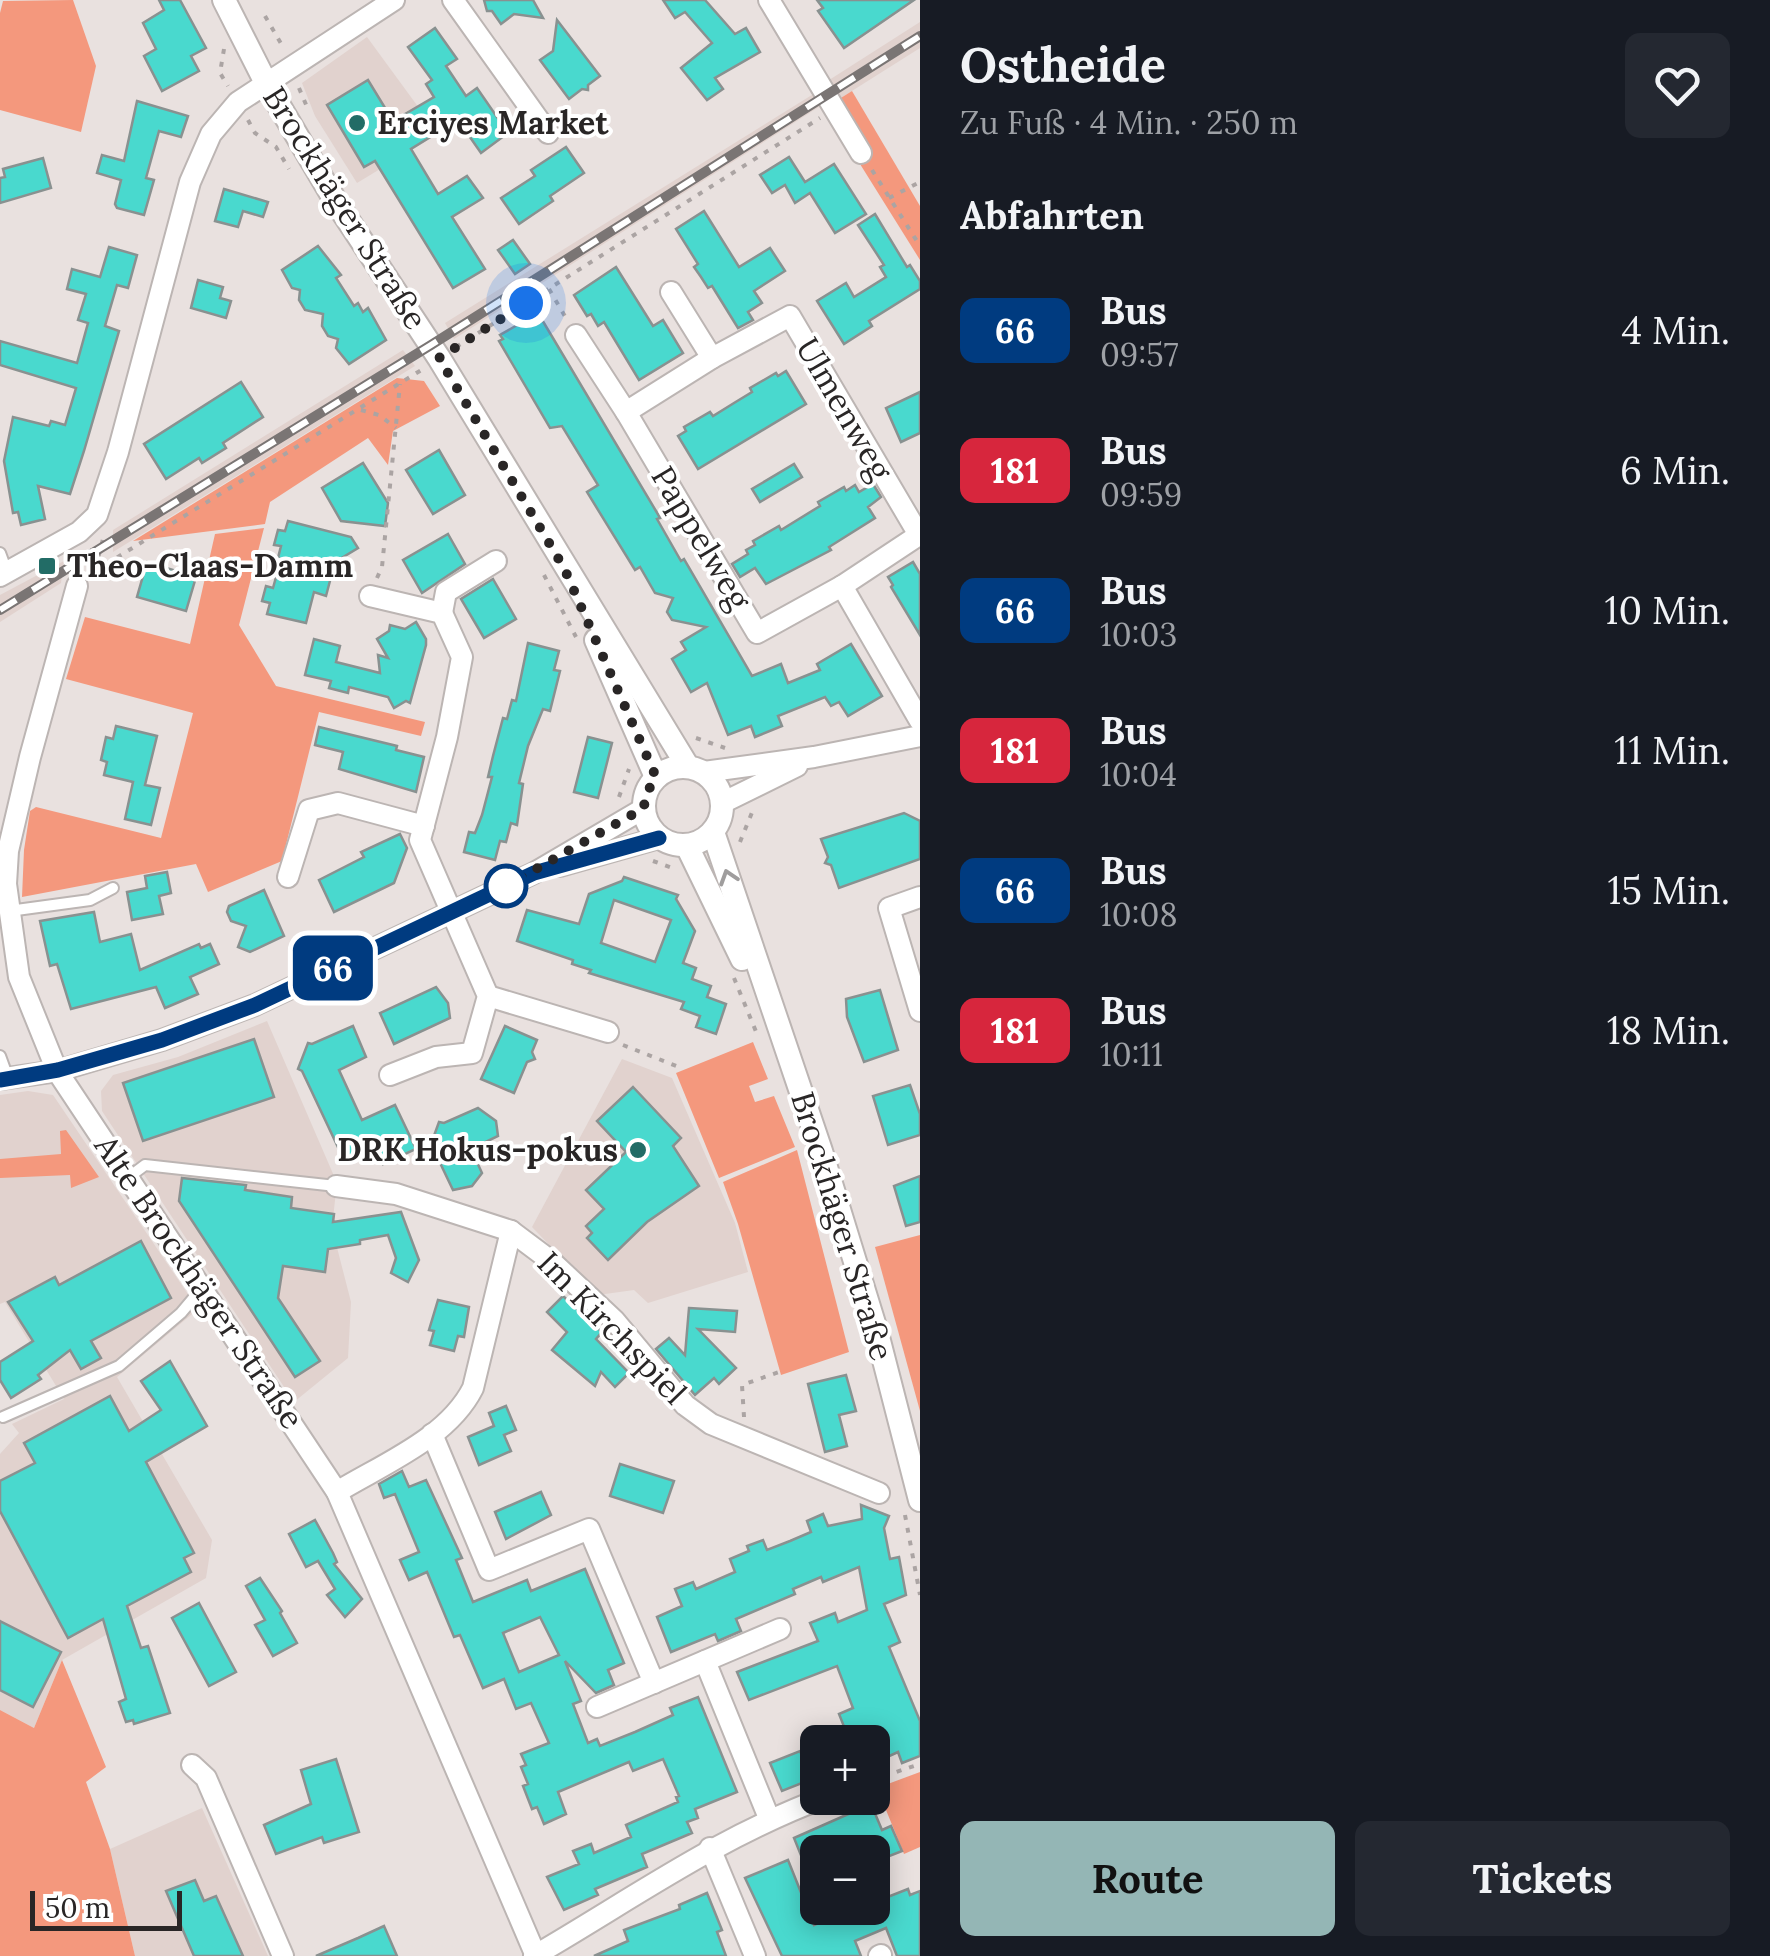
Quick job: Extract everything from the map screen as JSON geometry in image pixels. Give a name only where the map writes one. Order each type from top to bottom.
[{"type":"street","name":"Brockhäger Straße","points":[[224,0],[266,85],[336,202],[439,358],[564,568],[696,769]]},
{"type":"street","points":[[2,567],[79,532],[98,515],[190,182],[211,134],[238,102],[394,0]]},
{"type":"street","points":[[453,0],[548,133]]},
{"type":"street","points":[[769,0],[861,152]]},
{"type":"street","points":[[626,412],[712,358],[671,292]]},
{"type":"street","name":"Ulmenweg","points":[[712,358],[790,316],[918,535],[842,586]]},
{"type":"street","name":"Pappelweg","points":[[576,335],[758,633],[842,586]]},
{"type":"street","points":[[390,1075],[436,1058],[472,1053],[488,996],[420,840],[448,737],[462,656],[442,613],[446,592],[496,561]]},
{"type":"street","name":"Brockhäger Straße","points":[[564,568],[656,777]]},
{"type":"street","name":"Alte Brockhäger Straße","points":[[76,586],[8,851],[6,884],[19,977],[58,1070],[337,1492],[535,1956]]},
{"type":"street","points":[[842,586],[920,721]]},
{"type":"street","points":[[370,596],[442,613]]},
{"type":"street","points":[[696,769],[717,786],[721,817],[713,832],[700,842],[687,846],[672,844],[649,827],[644,808],[645,796],[656,777],[674,767],[696,769],[814,758],[920,736]]},
{"type":"street","points":[[722,802],[814,758]]},
{"type":"street","points":[[288,877],[309,810],[338,803],[424,826]]},
{"type":"street","points":[[4,1079],[58,1070],[162,1040],[255,1005],[534,873],[644,808]]},
{"type":"street","name":"Brockhäger Straße","points":[[713,832],[877,1333],[912,1504]]},
{"type":"street","points":[[534,873],[659,838]]},
{"type":"street","name":"Brockhäger Straße","points":[[687,846],[792,1070]]},
{"type":"street","points":[[920,897],[889,908],[920,1011]]},
{"type":"street","points":[[488,996],[608,1032]]},
{"type":"street","name":"Im Kirchspiel","points":[[336,1186],[396,1194],[511,1231],[551,1261],[614,1320],[685,1405],[711,1424],[879,1493]]},
{"type":"street","name":"Im Kirchspiel","points":[[337,1492],[432,1434],[463,1408],[473,1388],[511,1231]]},
{"type":"street","points":[[432,1434],[489,1570],[589,1529],[654,1683]]},
{"type":"street","points":[[597,1707],[780,1630]]},
{"type":"street","points":[[705,1661],[769,1818]]},
{"type":"street","points":[[192,1765],[206,1778],[283,1956]]},
{"type":"street","points":[[535,1956],[710,1848],[800,1807]]},
{"type":"street","points":[[710,1848],[755,1956]]},
{"type":"lane","points":[[9,911],[90,900],[112,888]]},
{"type":"lane","points":[[0,1056],[4,1079]]},
{"type":"lane","name":"Im Kirchspiel","points":[[129,1177],[146,1166],[336,1186]]},
{"type":"lane","points":[[3,1417],[119,1366],[182,1314],[202,1288]]},
{"type":"path","points":[[76,586],[835,109]]},
{"type":"path","points":[[861,152],[920,246]]},
{"type":"path","points":[[889,198],[920,182]]},
{"type":"path","points":[[549,288],[576,335]]},
{"type":"path","points":[[370,596],[382,567],[400,384]]},
{"type":"path","points":[[358,410],[378,415],[396,428]]},
{"type":"path","points":[[95,571],[106,529],[98,515]]},
{"type":"path","points":[[639,858],[680,872]]},
{"type":"path","points":[[731,971],[758,1038]]},
{"type":"path","points":[[608,1032],[629,1050],[679,1067]]},
{"type":"path","points":[[744,1437],[742,1385],[779,1372],[781,1366]]},
{"type":"path","points":[[912,1504],[920,1595]]},
{"type":"path","points":[[890,1774],[920,1764]]},
{"type":"shaded area","points":[[73,0],[96,66],[81,132],[0,110],[3,1]]},
{"type":"shaded area","points":[[920,22],[920,48],[836,101],[826,82]]},
{"type":"shaded area","points":[[367,37],[438,134],[357,183],[315,116],[302,83]]},
{"type":"shaded area","points":[[852,91],[920,206],[920,260],[855,156],[836,101]]},
{"type":"shaded area","points":[[815,93],[822,105],[454,339],[445,323]]},
{"type":"shaded area","points":[[403,350],[415,366],[113,552],[113,530]]},
{"type":"shaded area","points":[[397,378],[424,381],[440,406],[393,431],[388,465],[368,438],[270,502],[265,524],[133,541]]},
{"type":"shaded area","points":[[264,528],[239,625],[276,686],[425,722],[421,736],[319,712],[282,861],[208,892],[196,864],[22,897],[30,811],[36,807],[161,838],[193,713],[66,679],[85,617],[190,644],[215,534]]},
{"type":"shaded area","points":[[64,561],[61,583],[0,622],[0,595]]},
{"type":"shaded area","points":[[267,1021],[334,1176],[332,1228],[351,1302],[348,1358],[294,1402],[102,1111],[101,1091],[113,1075],[178,1057]]},
{"type":"shaded area","points":[[753,1042],[768,1079],[749,1086],[755,1102],[774,1096],[795,1147],[719,1178],[676,1073]]},
{"type":"shaded area","name":"DRK Hokus-pokus","points":[[622,1059],[672,1078],[735,1223],[748,1272],[648,1303],[634,1290],[598,1295],[532,1227]]},
{"type":"shaded area","points":[[28,1091],[53,1095],[198,1309],[117,1377],[212,1540],[206,1578],[62,1660],[34,1728],[0,1710],[0,1454],[19,1433],[12,1424],[64,1399],[5,1302],[0,1304],[0,1095]]},
{"type":"shaded area","points":[[66,1130],[99,1177],[71,1188],[70,1175],[0,1178],[0,1159],[61,1154],[60,1131]]},
{"type":"shaded area","points":[[797,1150],[849,1352],[781,1375],[723,1182]]},
{"type":"shaded area","points":[[920,1235],[920,1411],[875,1247]]},
{"type":"shaded area","points":[[62,1660],[106,1767],[86,1782],[110,1849],[135,1956],[0,1956],[0,1710],[34,1728]]},
{"type":"shaded area","points":[[920,1772],[920,1847],[904,1854],[888,1815],[890,1783]]},
{"type":"shaded area","points":[[202,1808],[268,1956],[135,1956],[110,1849]]},
{"type":"building","points":[[159,0],[180,0],[206,48],[191,56],[199,71],[162,91],[144,56],[156,49],[143,23],[164,10]]},
{"type":"building","points":[[484,0],[533,0],[543,18],[514,14],[501,24],[492,11],[487,11]]},
{"type":"building","points":[[663,0],[705,0],[735,34],[746,28],[760,52],[715,78],[723,89],[707,100],[681,68],[712,43],[685,12],[675,18]]},
{"type":"building","points":[[817,0],[914,0],[844,48],[818,11],[823,8]]},
{"type":"building","points":[[557,20],[600,76],[588,85],[588,90],[582,89],[569,99],[540,60],[553,51]]},
{"type":"building","points":[[435,28],[457,59],[446,66],[466,96],[477,88],[508,133],[481,153],[458,120],[411,149],[438,194],[467,176],[483,198],[452,217],[485,269],[453,288],[375,161],[364,167],[327,105],[368,80],[393,121],[434,97],[426,84],[432,80],[408,47]]},
{"type":"building","points":[[137,101],[188,116],[181,137],[159,131],[146,178],[154,180],[144,215],[117,208],[121,180],[97,173],[102,155],[124,161]]},
{"type":"building","points":[[566,147],[584,173],[519,224],[501,198],[535,176],[531,170]]},
{"type":"building","points":[[789,157],[805,182],[834,164],[866,214],[835,233],[810,193],[795,203],[785,185],[772,193],[760,175]]},
{"type":"building","points":[[43,158],[51,188],[0,203],[3,169]]},
{"type":"building","points":[[224,189],[268,202],[263,217],[243,211],[238,227],[215,221]]},
{"type":"building","points":[[704,211],[739,267],[770,248],[785,271],[754,291],[762,303],[748,312],[753,320],[738,328],[712,286],[708,288],[694,267],[698,264],[676,229]]},
{"type":"building","points":[[875,214],[920,281],[920,289],[869,321],[872,326],[844,344],[817,301],[846,283],[854,297],[886,277],[880,267],[884,265],[858,225]]},
{"type":"building","points":[[513,240],[530,264],[515,274],[498,250]]},
{"type":"building","points":[[318,246],[341,275],[336,278],[354,306],[358,303],[363,312],[368,308],[386,340],[349,364],[336,348],[338,339],[328,336],[322,326],[323,314],[305,310],[299,300],[300,290],[292,288],[282,270]]},
{"type":"building","points":[[109,247],[137,255],[128,288],[117,285],[105,326],[119,331],[84,451],[70,494],[38,486],[45,519],[21,525],[18,512],[13,513],[4,461],[13,417],[49,426],[51,421],[65,425],[76,388],[0,365],[0,341],[77,363],[88,323],[78,320],[86,294],[67,289],[72,269],[100,277]]},
{"type":"building","points":[[616,267],[653,326],[663,320],[683,353],[639,380],[604,322],[598,326],[574,295]]},
{"type":"building","points":[[198,280],[223,287],[220,298],[231,301],[226,318],[191,308]]},
{"type":"building","points":[[538,313],[752,676],[781,664],[788,683],[820,670],[817,664],[851,644],[882,696],[848,716],[839,702],[831,706],[825,697],[778,716],[782,726],[755,737],[751,726],[728,735],[707,683],[691,692],[672,659],[686,650],[681,642],[706,627],[672,620],[667,612],[673,598],[655,593],[640,567],[635,570],[587,492],[598,485],[562,426],[550,428],[499,341],[503,339],[500,335]]},
{"type":"building","points":[[786,371],[806,404],[698,469],[678,436],[686,431],[684,427],[710,412],[713,416],[752,392],[750,388]]},
{"type":"building","points":[[241,382],[263,417],[223,443],[226,448],[202,463],[199,458],[166,479],[144,444]]},
{"type":"building","points":[[920,392],[920,433],[901,442],[886,408]]},
{"type":"building","points":[[439,450],[465,495],[433,514],[406,470]]},
{"type":"building","points":[[363,463],[388,503],[385,526],[341,521],[322,488]]},
{"type":"building","points":[[794,464],[802,477],[760,502],[752,489]]},
{"type":"building","points":[[873,484],[881,497],[868,507],[875,518],[829,547],[831,550],[766,584],[755,568],[740,577],[732,564],[748,554],[746,550],[755,545],[753,541],[779,526],[781,530],[844,487],[846,491],[855,485],[859,492]]},
{"type":"building","points":[[288,521],[351,537],[358,548],[335,562],[326,596],[314,592],[306,623],[267,614],[270,603],[262,601],[266,586],[273,588],[281,559],[281,546],[274,545],[278,530],[285,531]]},
{"type":"building","points":[[448,534],[465,564],[422,593],[403,560]]},
{"type":"building","points":[[147,562],[196,577],[186,611],[137,597]]},
{"type":"building","points":[[913,562],[920,574],[920,635],[888,577]]},
{"type":"building","points":[[493,579],[516,619],[484,638],[461,599]]},
{"type":"building","points":[[416,622],[426,645],[410,703],[406,701],[394,708],[388,697],[349,687],[348,693],[329,688],[331,681],[305,675],[314,639],[340,646],[336,662],[380,673],[378,655],[388,658],[377,639],[389,631],[390,625],[405,629]]},
{"type":"building","points":[[528,643],[559,651],[554,670],[560,671],[550,711],[543,709],[528,746],[519,783],[523,784],[517,825],[511,823],[495,860],[464,852],[469,832],[475,833],[482,815],[503,718],[507,719],[512,700],[516,701]]},
{"type":"building","points":[[116,726],[157,736],[145,785],[160,788],[151,825],[125,819],[133,782],[104,775],[107,762],[101,760],[106,737],[113,739]]},
{"type":"building","points":[[319,727],[397,746],[396,750],[424,757],[416,792],[339,769],[343,752],[315,745]]},
{"type":"building","points":[[588,737],[612,743],[598,798],[574,792]]},
{"type":"building","points":[[904,813],[920,821],[920,859],[839,888],[831,865],[825,863],[828,857],[821,839]]},
{"type":"building","points":[[400,834],[407,848],[394,883],[334,912],[319,880],[364,857],[361,852]]},
{"type":"building","points":[[167,872],[171,893],[159,896],[163,914],[132,920],[127,892],[147,888],[145,876]]},
{"type":"building","points":[[624,877],[678,895],[676,899],[695,931],[683,963],[696,968],[692,979],[711,986],[707,997],[726,1004],[716,1034],[696,1027],[700,1016],[681,1009],[684,1002],[589,973],[591,970],[572,964],[573,960],[517,941],[527,910],[579,924],[589,894]],"holes":[[[614,900],[671,920],[655,962],[601,943]]]},
{"type":"building","points":[[264,890],[284,936],[250,952],[238,947],[246,926],[231,921],[227,912],[229,906]]},
{"type":"building","points":[[94,912],[100,942],[131,934],[140,970],[199,944],[201,948],[210,944],[219,964],[190,977],[198,994],[165,1008],[156,987],[71,1009],[57,964],[50,966],[40,921]]},
{"type":"building","points":[[436,987],[448,1003],[450,1018],[394,1044],[380,1013]]},
{"type":"building","points":[[880,990],[898,1050],[864,1062],[847,1017],[846,999]]},
{"type":"building","points":[[353,1026],[366,1057],[339,1070],[362,1120],[395,1105],[416,1149],[383,1164],[376,1148],[345,1162],[298,1069],[308,1043]]},
{"type":"building","points":[[505,1026],[537,1040],[532,1052],[535,1059],[527,1062],[514,1093],[481,1079]]},
{"type":"building","points":[[254,1039],[274,1097],[143,1141],[123,1083]]},
{"type":"building","points":[[910,1085],[920,1114],[920,1135],[888,1145],[873,1096]]},
{"type":"building","points":[[633,1087],[681,1138],[673,1146],[699,1186],[647,1222],[608,1260],[587,1238],[592,1233],[586,1226],[604,1209],[586,1190],[626,1152],[597,1121]]},
{"type":"building","points":[[478,1108],[496,1121],[498,1136],[471,1149],[482,1173],[472,1186],[453,1190],[431,1144],[439,1122]]},
{"type":"building","points":[[920,1176],[920,1222],[906,1226],[894,1186]]},
{"type":"building","points":[[182,1178],[246,1185],[245,1190],[292,1197],[291,1208],[334,1214],[333,1222],[401,1212],[419,1260],[408,1282],[391,1273],[396,1258],[388,1235],[328,1249],[325,1272],[283,1266],[278,1298],[320,1361],[295,1377],[179,1201]]},
{"type":"building","points":[[141,1241],[171,1298],[91,1341],[101,1358],[81,1369],[70,1350],[38,1375],[41,1379],[11,1398],[0,1380],[0,1362],[33,1341],[8,1302],[55,1277],[59,1285]]},
{"type":"building","points":[[563,1296],[602,1332],[596,1339],[629,1373],[615,1387],[601,1372],[595,1386],[552,1350],[567,1332],[547,1312]]},
{"type":"building","points":[[438,1300],[469,1307],[464,1337],[458,1336],[454,1351],[430,1345],[434,1331],[429,1330]]},
{"type":"building","points":[[689,1308],[737,1311],[735,1332],[698,1329],[736,1368],[719,1384],[714,1378],[695,1395],[656,1349],[669,1338],[685,1355]]},
{"type":"building","points":[[170,1361],[207,1426],[146,1462],[194,1553],[184,1558],[191,1572],[127,1606],[141,1648],[148,1646],[170,1713],[134,1724],[133,1720],[126,1722],[119,1702],[126,1699],[103,1619],[68,1638],[0,1511],[0,1481],[35,1463],[24,1443],[110,1396],[129,1431],[161,1410],[141,1381]]},
{"type":"building","points":[[846,1375],[856,1411],[839,1415],[847,1446],[825,1452],[808,1384]]},
{"type":"building","points":[[506,1406],[516,1430],[504,1435],[511,1451],[479,1465],[468,1437],[494,1426],[489,1413]]},
{"type":"building","points":[[620,1464],[674,1481],[663,1513],[610,1496]]},
{"type":"building","points":[[402,1471],[409,1487],[426,1480],[462,1558],[456,1560],[473,1602],[527,1580],[531,1591],[585,1569],[624,1663],[608,1670],[614,1685],[596,1693],[565,1661],[581,1701],[573,1704],[588,1743],[597,1739],[600,1746],[635,1732],[673,1715],[670,1708],[698,1697],[737,1792],[695,1809],[698,1818],[687,1822],[692,1833],[642,1854],[647,1867],[595,1889],[598,1895],[564,1910],[547,1877],[579,1864],[573,1851],[591,1844],[594,1853],[631,1837],[626,1825],[678,1802],[663,1759],[633,1771],[629,1762],[558,1792],[566,1814],[544,1824],[537,1807],[532,1809],[523,1786],[528,1784],[521,1754],[549,1743],[531,1703],[516,1709],[504,1679],[483,1688],[460,1635],[454,1637],[427,1572],[409,1580],[400,1560],[419,1552],[395,1494],[384,1498],[379,1484]],"holes":[[[540,1617],[559,1655],[519,1672],[503,1633]]]},
{"type":"building","points":[[541,1492],[551,1515],[506,1539],[495,1512]]},
{"type":"building","points":[[861,1505],[889,1516],[884,1528],[890,1559],[899,1557],[906,1595],[884,1604],[900,1642],[889,1647],[920,1721],[920,1756],[902,1763],[898,1752],[890,1756],[890,1725],[843,1725],[839,1714],[853,1708],[837,1666],[749,1700],[737,1672],[818,1641],[810,1623],[835,1613],[838,1622],[867,1610],[859,1567],[793,1589],[795,1594],[736,1619],[741,1631],[718,1641],[715,1634],[671,1652],[657,1617],[682,1606],[675,1589],[693,1582],[696,1589],[735,1572],[730,1559],[749,1551],[747,1546],[763,1540],[767,1550],[790,1541],[811,1532],[807,1521],[823,1514],[828,1526],[862,1519]]},
{"type":"building","points":[[315,1520],[337,1562],[334,1564],[362,1599],[345,1617],[327,1595],[335,1589],[318,1561],[306,1567],[289,1534]]},
{"type":"building","points":[[260,1578],[297,1643],[273,1656],[255,1625],[265,1620],[246,1586]]},
{"type":"building","points":[[199,1603],[236,1672],[209,1686],[172,1618]]},
{"type":"building","points":[[0,1621],[61,1652],[33,1707],[0,1690]]},
{"type":"building","points":[[800,1751],[800,1784],[782,1791],[770,1763]]},
{"type":"building","points":[[336,1759],[359,1832],[324,1843],[322,1837],[276,1854],[264,1825],[311,1804],[301,1770]]},
{"type":"building","points":[[846,1815],[876,1815],[882,1830],[891,1826],[902,1851],[890,1856],[890,1835],[801,1835]]},
{"type":"building","points":[[788,1860],[800,1890],[800,1925],[890,1925],[890,1896],[908,1889],[910,1895],[920,1891],[920,1956],[897,1956],[886,1928],[855,1941],[861,1956],[782,1956],[745,1878]]},
{"type":"building","points":[[195,1880],[204,1901],[216,1896],[243,1956],[194,1956],[166,1891]]},
{"type":"building","points":[[707,1893],[722,1930],[717,1932],[726,1956],[594,1956],[628,1941],[624,1930],[680,1909],[679,1905]]},
{"type":"building","points":[[384,1926],[397,1956],[316,1956],[358,1938]]},
{"type":"railway","points":[[0,610],[431,345],[920,36]]},
{"type":"bus line","name":"66","points":[[0,1080],[58,1070],[162,1040],[255,1005],[534,873],[659,838]]},
{"type":"place","name":"Erciyes Market","points":[[357,123]]},
{"type":"place","name":"Theo-Claas-Damm","points":[[47,566]]},
{"type":"place","name":"DRK Hokus-pokus","points":[[638,1150]]},
{"type":"route","points":[[506,886],[644,808],[648,788],[656,777],[564,568],[439,358],[526,303]]}]
